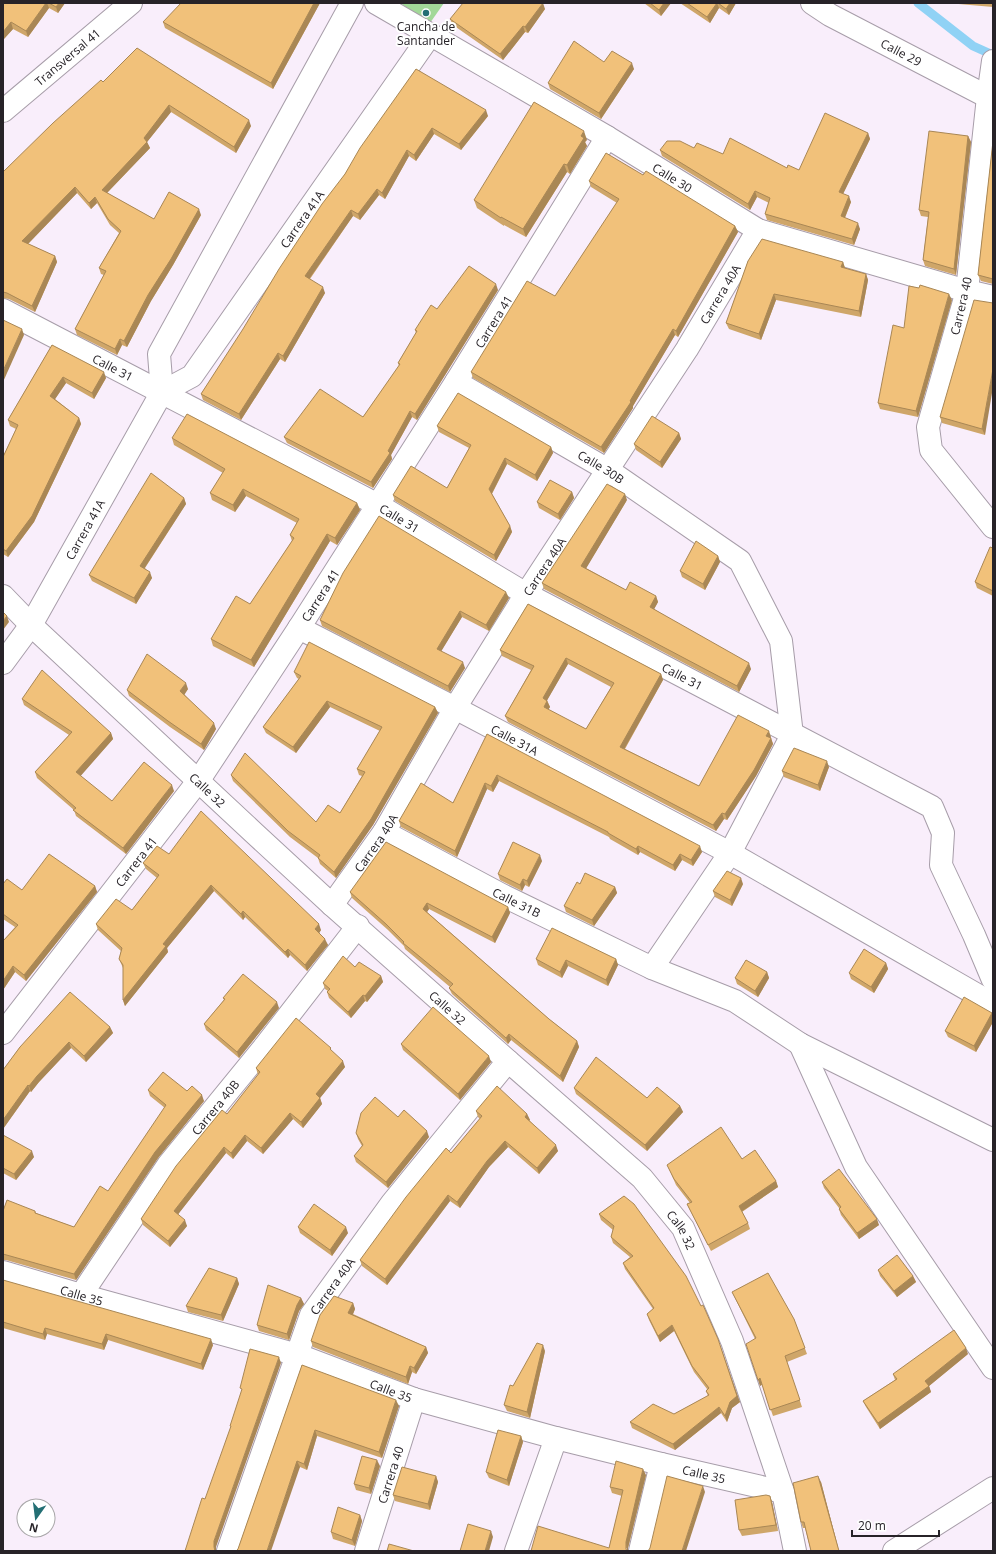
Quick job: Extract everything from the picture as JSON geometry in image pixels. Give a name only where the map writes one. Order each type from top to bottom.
[{"type":"street","name":"Transversal 41","points":[[3,112],[131,3]]},
{"type":"street","points":[[162,392],[159,354],[352,3]]},
{"type":"street","name":"Calle 30","points":[[376,3],[607,137],[758,230],[967,291],[993,297]]},
{"type":"street","name":"Calle 29","points":[[812,3],[830,14],[990,93]]},
{"type":"street","name":"Carrera 41A","points":[[3,663],[31,625],[162,392],[192,376],[430,34]]},
{"type":"street","name":"Carrera 40","points":[[993,61],[967,291],[928,427],[931,450],[993,527]]},
{"type":"street","name":"Carrera 41","points":[[3,1033],[199,780],[299,628],[456,382],[607,137]]},
{"type":"street","name":"Carrera 40A","points":[[332,905],[384,832],[455,708],[526,594],[687,349],[758,230]]},
{"type":"street","name":"Calle 31","points":[[3,310],[378,504],[526,594],[792,735],[932,807],[943,833],[941,865],[974,935],[993,980]]},
{"type":"street","name":"Calle 30B","points":[[456,382],[608,470],[740,561],[781,641],[792,735]]},
{"type":"street","name":"Calle 32","points":[[3,596],[31,625],[332,905],[358,926],[508,1061],[642,1178],[683,1228],[732,1341],[783,1492],[795,1551]]},
{"type":"street","name":"Calle 31A","points":[[299,628],[455,708],[730,853],[993,1004]]},
{"type":"street","points":[[652,968],[730,853],[792,735]]},
{"type":"street","name":"Calle 31B","points":[[384,832],[502,895],[652,968],[735,1001],[800,1044],[993,1140]]},
{"type":"street","name":"Carrera 40B","points":[[81,1295],[168,1165],[265,1046],[358,926]]},
{"type":"street","points":[[800,1044],[856,1167],[993,1368]]},
{"type":"street","name":"Carrera 40A","points":[[228,1551],[311,1315],[392,1203],[508,1061]]},
{"type":"street","name":"Calle 35","points":[[3,1272],[81,1295],[298,1354],[414,1399],[556,1438],[783,1492]]},
{"type":"street","name":"Carrera 40","points":[[366,1551],[414,1399]]},
{"type":"street","points":[[516,1551],[556,1438]]},
{"type":"street","points":[[640,1551],[661,1464]]},
{"type":"street","points":[[894,1551],[993,1488]]},
{"type":"green space","name":"Cancha de Santander","points":[[400,3],[444,3],[430,23]]},
{"type":"building","points":[[3,3],[46,3],[26,31],[11,22],[3,32]]},
{"type":"building","points":[[49,3],[59,3],[56,7]]},
{"type":"building","points":[[181,3],[314,3],[271,83],[163,22]]},
{"type":"building","points":[[463,3],[543,3],[525,27],[523,26],[500,54],[450,19]]},
{"type":"building","points":[[650,3],[664,3],[659,10]]},
{"type":"building","points":[[687,3],[717,3],[707,17]]},
{"type":"building","points":[[718,3],[730,3],[726,9]]},
{"type":"building","points":[[574,41],[604,62],[612,51],[632,63],[599,113],[548,83]]},
{"type":"building","points":[[137,48],[249,120],[234,147],[169,105],[144,138],[147,142],[102,190],[154,219],[169,192],[199,209],[171,259],[148,295],[124,341],[120,339],[115,349],[75,329],[106,271],[99,268],[121,231],[108,219],[95,197],[89,203],[75,187],[22,241],[55,256],[32,306],[3,292],[3,172],[53,123],[101,80],[103,82]]},
{"type":"building","points":[[416,69],[486,110],[459,144],[432,128],[414,155],[407,150],[382,193],[377,189],[358,214],[351,210],[305,276],[323,287],[283,356],[278,353],[239,414],[201,394],[243,329],[279,269],[322,204],[345,174],[360,148]]},
{"type":"building","points":[[534,102],[584,131],[581,136],[584,138],[567,165],[564,164],[523,229],[501,218],[474,200]]},
{"type":"building","points":[[825,113],[868,133],[839,192],[849,196],[841,216],[858,223],[852,239],[765,214],[770,198],[755,191],[748,204],[660,150],[667,141],[680,141],[694,148],[697,143],[723,154],[730,138],[787,168],[788,165],[799,170]]},
{"type":"building","points":[[929,131],[968,136],[954,269],[923,260],[929,212],[919,210]]},
{"type":"building","points":[[993,141],[993,279],[978,275]]},
{"type":"building","points":[[606,153],[643,175],[646,171],[735,226],[676,331],[673,329],[630,401],[631,402],[601,447],[471,372],[527,281],[555,296],[619,199],[589,181]]},
{"type":"building","points":[[762,239],[843,262],[841,267],[866,274],[859,311],[774,294],[759,334],[726,323],[748,261]]},
{"type":"building","points":[[469,266],[496,284],[415,414],[410,411],[388,451],[390,453],[371,482],[284,437],[320,389],[363,417],[400,364],[398,363],[417,331],[415,330],[431,305],[437,309]]},
{"type":"building","points":[[920,285],[949,294],[916,411],[878,403],[893,325],[904,328],[909,286],[919,288]]},
{"type":"building","points":[[974,300],[993,303],[993,369],[982,429],[940,417]]},
{"type":"building","points":[[3,320],[22,329],[3,371]]},
{"type":"building","points":[[52,345],[104,372],[92,393],[63,377],[50,396],[79,418],[32,516],[6,551],[3,549],[3,457],[18,425],[8,420]]},
{"type":"building","points":[[458,393],[551,447],[535,475],[505,458],[489,489],[510,526],[494,555],[393,495],[411,466],[447,488],[471,445],[437,426]]},
{"type":"building","points":[[187,414],[357,503],[335,538],[327,534],[251,660],[211,639],[236,596],[250,604],[294,538],[290,535],[299,519],[243,489],[233,505],[210,493],[225,469],[172,438]]},
{"type":"building","points":[[652,416],[679,433],[660,462],[634,444]]},
{"type":"building","points":[[151,473],[184,498],[140,566],[150,572],[134,598],[89,575]]},
{"type":"building","points":[[550,480],[572,492],[558,514],[537,502]]},
{"type":"building","points":[[607,484],[625,494],[581,566],[626,590],[630,582],[656,596],[650,607],[749,663],[737,686],[542,583]]},
{"type":"building","points":[[379,516],[506,592],[486,625],[460,611],[437,649],[463,662],[448,686],[320,620],[343,573]]},
{"type":"building","points":[[696,541],[718,556],[703,584],[680,571]]},
{"type":"building","points":[[990,547],[993,548],[993,591],[975,582]]},
{"type":"building","points":[[528,604],[661,674],[620,747],[699,786],[738,715],[769,731],[766,736],[771,738],[754,770],[725,814],[722,813],[713,825],[505,716],[534,666],[500,650]],"holes":[[[566,658],[614,683],[586,729],[544,707],[547,701],[543,698]]]},
{"type":"building","points":[[3,612],[7,616],[3,621]]},
{"type":"building","points":[[309,642],[435,707],[371,819],[334,872],[318,858],[320,855],[288,831],[231,775],[245,753],[316,822],[328,805],[340,813],[365,772],[357,769],[382,727],[327,701],[293,747],[263,727],[301,676],[294,672]]},
{"type":"building","points":[[147,654],[186,683],[180,691],[214,723],[201,744],[127,690]]},
{"type":"building","points":[[42,670],[111,733],[76,772],[112,801],[144,762],[172,785],[123,848],[73,810],[76,808],[35,772],[72,732],[22,699]]},
{"type":"building","points":[[487,734],[700,846],[691,860],[680,854],[673,865],[638,846],[636,849],[608,832],[497,775],[491,786],[485,783],[455,851],[399,821],[421,783],[453,803]]},
{"type":"building","points":[[794,748],[827,761],[818,785],[782,771]]},
{"type":"building","points":[[201,811],[319,924],[315,929],[325,939],[305,965],[288,949],[285,952],[243,911],[241,914],[211,885],[163,944],[166,946],[123,1000],[123,965],[119,959],[122,948],[96,924],[116,899],[132,910],[159,875],[143,863],[157,846],[169,854]]},
{"type":"building","points":[[386,842],[508,907],[492,937],[427,903],[423,909],[549,1019],[577,1041],[560,1076],[509,1034],[506,1038],[449,988],[453,984],[403,943],[404,942],[386,924],[350,892]]},
{"type":"building","points":[[513,842],[540,855],[527,881],[523,879],[520,885],[498,874]]},
{"type":"building","points":[[49,854],[95,886],[24,975],[13,966],[3,981],[3,941],[18,925],[3,914],[3,884],[7,879],[22,890]]},
{"type":"building","points":[[727,871],[741,878],[730,900],[713,891]]},
{"type":"building","points":[[585,873],[615,887],[592,920],[564,906],[577,882],[580,884]]},
{"type":"building","points":[[552,928],[616,959],[606,980],[566,960],[560,972],[536,959]]},
{"type":"building","points":[[864,949],[886,963],[871,987],[849,973]]},
{"type":"building","points":[[343,956],[355,967],[359,962],[381,976],[365,996],[363,995],[348,1012],[327,992],[330,989],[323,983]]},
{"type":"building","points":[[746,960],[767,972],[755,991],[735,978]]},
{"type":"building","points":[[243,974],[277,1002],[237,1052],[204,1024]]},
{"type":"building","points":[[70,992],[110,1027],[84,1056],[69,1042],[29,1086],[28,1085],[3,1120],[3,1070],[20,1047]]},
{"type":"building","points":[[964,997],[992,1013],[974,1046],[945,1031]]},
{"type":"building","points":[[433,1007],[489,1056],[458,1094],[401,1044]]},
{"type":"building","points":[[296,1018],[331,1048],[330,1049],[343,1061],[316,1094],[320,1098],[301,1122],[290,1113],[261,1148],[245,1135],[231,1153],[224,1147],[174,1211],[185,1220],[168,1241],[141,1219],[176,1166],[222,1110],[227,1114],[260,1072],[256,1068]]},
{"type":"building","points":[[596,1057],[647,1098],[657,1087],[680,1106],[645,1145],[574,1088]]},
{"type":"building","points":[[163,1072],[187,1091],[192,1086],[202,1095],[155,1152],[74,1274],[3,1254],[3,1211],[7,1200],[35,1211],[35,1213],[74,1227],[100,1186],[108,1191],[166,1105],[148,1090]]},
{"type":"building","points":[[497,1086],[527,1114],[525,1117],[556,1145],[537,1168],[505,1141],[487,1161],[457,1202],[448,1195],[385,1279],[360,1260],[406,1197],[446,1148],[451,1153],[482,1116],[476,1111]]},
{"type":"building","points":[[375,1097],[398,1117],[404,1110],[427,1131],[386,1182],[354,1156],[363,1145],[356,1133],[361,1113]]},
{"type":"building","points":[[721,1127],[742,1159],[755,1150],[776,1181],[739,1206],[748,1223],[708,1245],[687,1204],[692,1202],[674,1179],[667,1165]]},
{"type":"building","points":[[3,1135],[32,1151],[14,1174],[3,1168]]},
{"type":"building","points":[[839,1169],[877,1219],[857,1233],[839,1209],[841,1207],[822,1182]]},
{"type":"building","points":[[624,1196],[634,1204],[686,1276],[701,1306],[703,1305],[718,1339],[737,1396],[730,1402],[725,1416],[719,1407],[673,1444],[630,1422],[653,1404],[674,1414],[709,1395],[706,1391],[709,1388],[692,1366],[672,1325],[658,1336],[647,1314],[654,1308],[623,1263],[633,1256],[611,1237],[614,1226],[599,1214]]},
{"type":"building","points":[[314,1204],[346,1227],[330,1250],[298,1227]]},
{"type":"building","points":[[897,1255],[913,1276],[894,1291],[878,1270]]},
{"type":"building","points":[[209,1268],[237,1278],[221,1315],[186,1306]]},
{"type":"building","points":[[768,1273],[794,1319],[805,1348],[785,1356],[800,1400],[770,1410],[760,1378],[758,1380],[746,1344],[756,1338],[732,1292]]},
{"type":"building","points":[[3,1280],[211,1339],[201,1364],[106,1334],[102,1344],[45,1328],[43,1334],[3,1322]]},
{"type":"building","points":[[268,1285],[301,1298],[287,1334],[257,1325]]},
{"type":"building","points":[[334,1296],[353,1303],[348,1313],[426,1347],[414,1368],[410,1366],[406,1377],[311,1341],[320,1315]]},
{"type":"building","points":[[954,1330],[966,1348],[925,1381],[929,1386],[878,1423],[863,1401],[897,1379],[893,1374]]},
{"type":"building","points":[[537,1343],[543,1345],[527,1412],[504,1405],[510,1385],[513,1386]]},
{"type":"building","points":[[250,1349],[279,1357],[214,1541],[215,1551],[185,1551],[202,1498],[205,1499],[231,1426],[242,1389],[240,1388]]},
{"type":"building","points":[[302,1365],[396,1400],[379,1452],[315,1430],[304,1464],[297,1461],[267,1551],[236,1551],[238,1549]]},
{"type":"building","points":[[498,1430],[521,1436],[507,1480],[486,1472]]},
{"type":"building","points":[[362,1456],[377,1460],[369,1488],[354,1484]]},
{"type":"building","points":[[616,1461],[643,1469],[626,1542],[627,1551],[531,1551],[538,1526],[609,1548],[623,1490],[610,1487]]},
{"type":"building","points":[[402,1467],[436,1476],[428,1504],[393,1495]]},
{"type":"building","points":[[667,1476],[703,1486],[682,1551],[648,1551],[650,1548]]},
{"type":"building","points":[[818,1476],[839,1551],[811,1551],[804,1522],[801,1522],[793,1483]]},
{"type":"building","points":[[766,1495],[770,1496],[776,1525],[739,1530],[735,1500]]},
{"type":"building","points":[[338,1507],[360,1515],[352,1540],[331,1532]]},
{"type":"building","points":[[468,1524],[491,1531],[485,1551],[460,1551]]},
{"type":"building","points":[[389,1544],[414,1551],[387,1551]]},
{"type":"waterway","points":[[918,3],[973,46],[993,55]]},
{"type":"place","name":"Cancha de Santander","points":[[426,13]]}]
